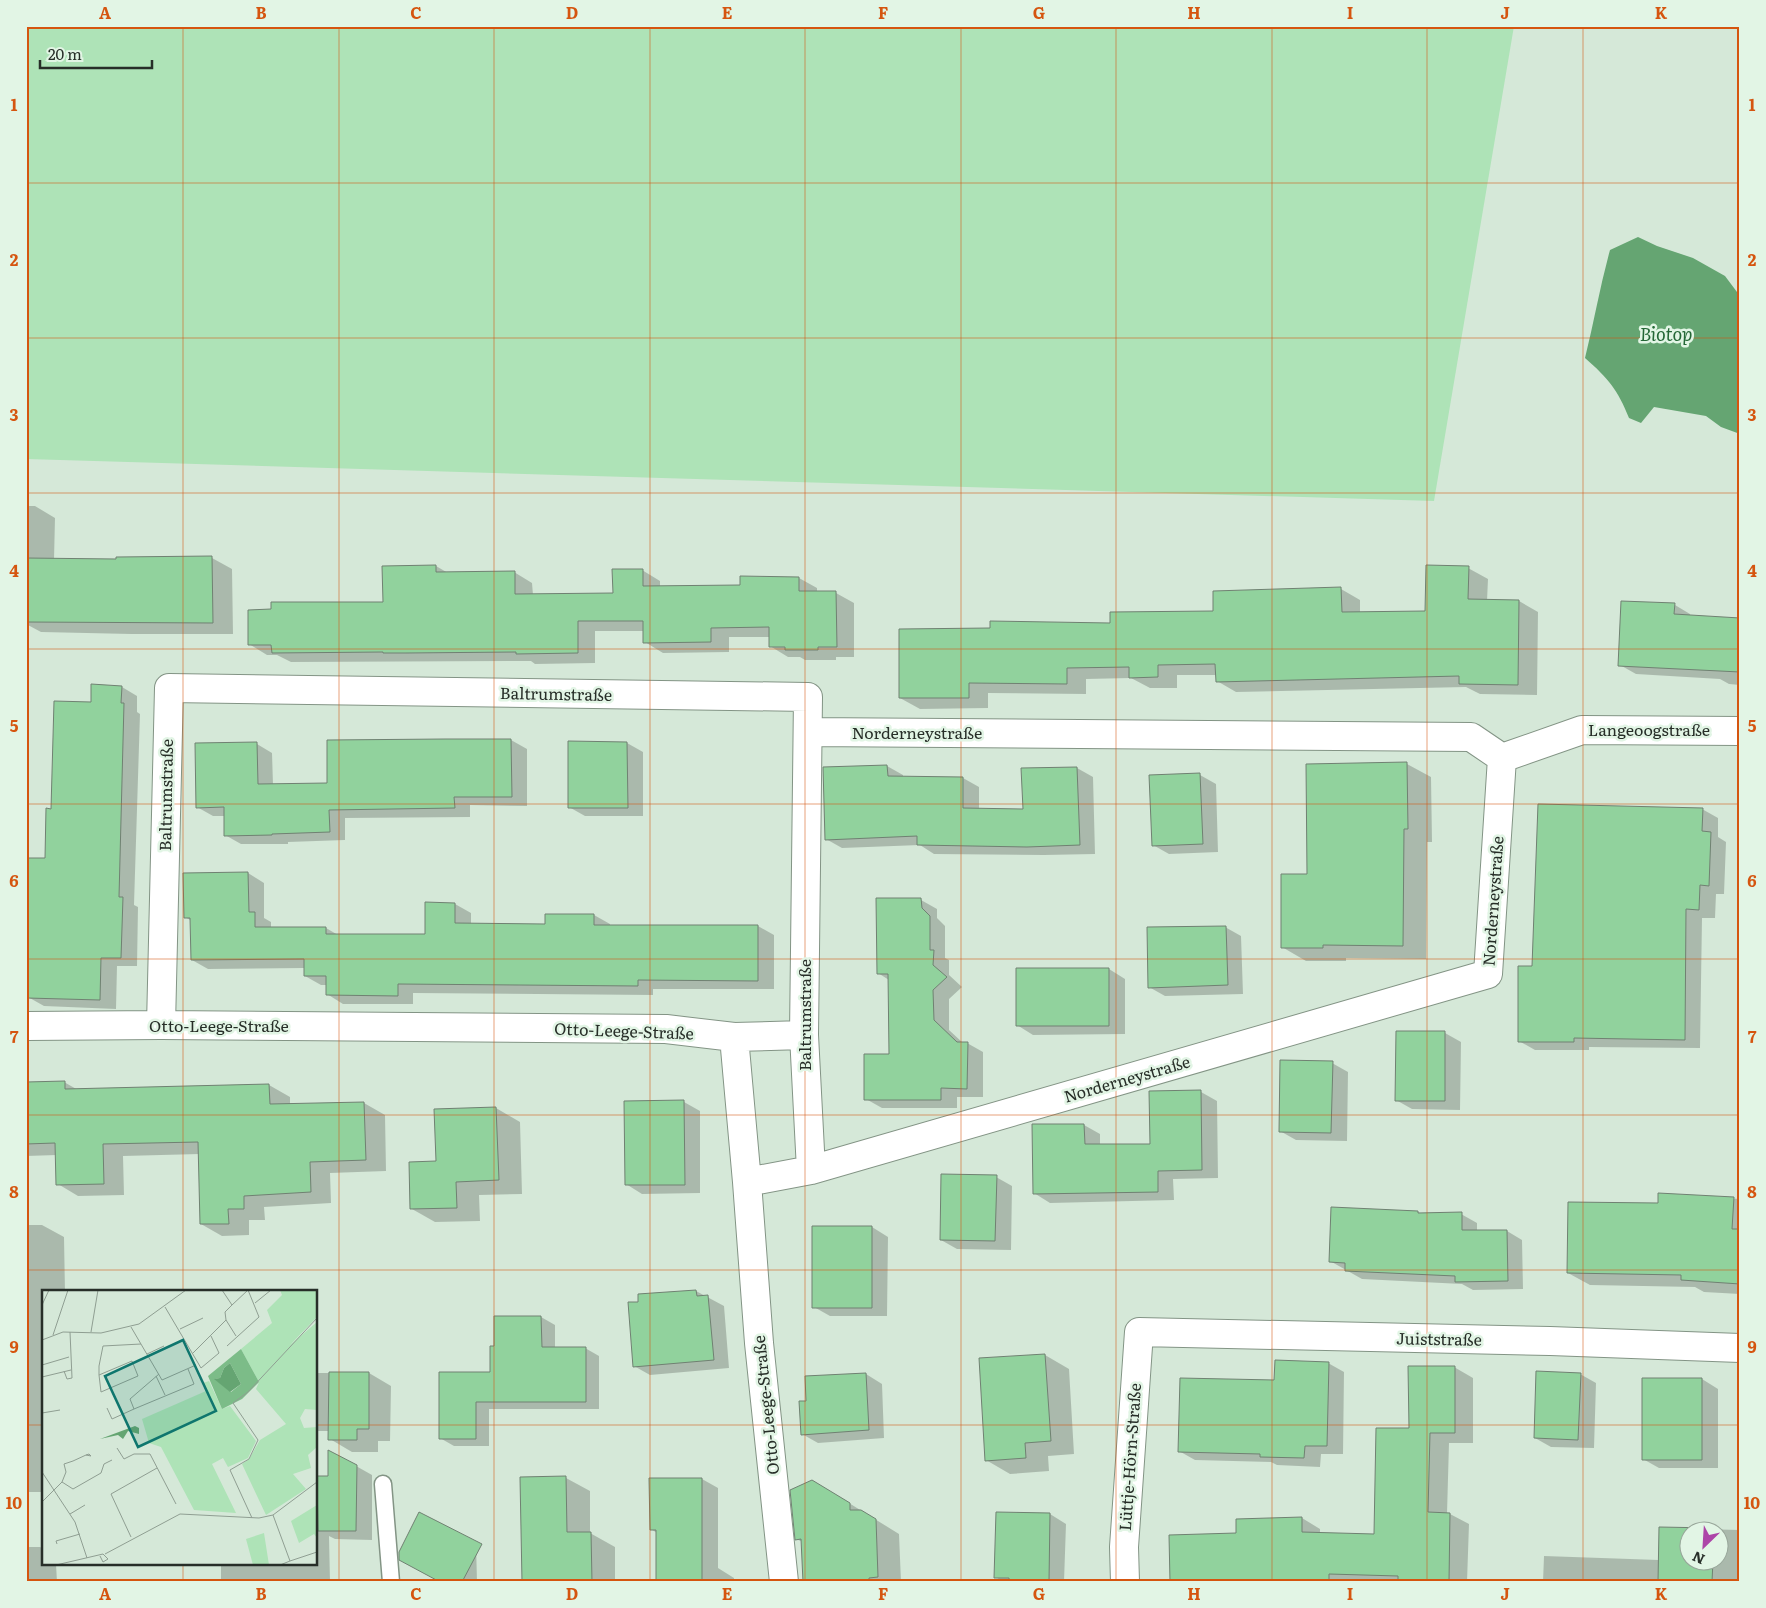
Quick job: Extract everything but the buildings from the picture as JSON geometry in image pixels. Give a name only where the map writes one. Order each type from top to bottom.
[{"type":"street","name":"Baltrumstraße","points":[[161,1025],[169,688],[808,697],[804,1035],[811,1170]]},
{"type":"street","name":"Langeoogstraße","points":[[1502,758],[1582,730],[1740,730]]},
{"type":"street","name":"Norderneystraße","points":[[747,1182],[811,1170],[1488,974],[1502,758],[1471,736],[808,732]]},
{"type":"street","name":"Otto-Leege-Straße","points":[[26,1026],[161,1025],[666,1029],[734,1037],[759,1343],[784,1582]]},
{"type":"street","points":[[734,1037],[804,1035]]},
{"type":"street","name":"Juiststraße","points":[[1139,1332],[1550,1341],[1740,1348]]},
{"type":"street","name":"Lüttje-Hörn-Straße","points":[[1125,1582],[1124,1547],[1139,1332]]},
{"type":"lane","points":[[383,1484],[391,1582]]},
{"type":"shaded area","points":[[26,26],[1514,26],[1434,501],[26,459]]},
{"type":"water","name":"Biotop","points":[[1638,237],[1657,246],[1693,258],[1725,276],[1740,296],[1740,434],[1721,427],[1706,416],[1654,407],[1641,423],[1629,418],[1612,385],[1585,358],[1610,250]]}]
